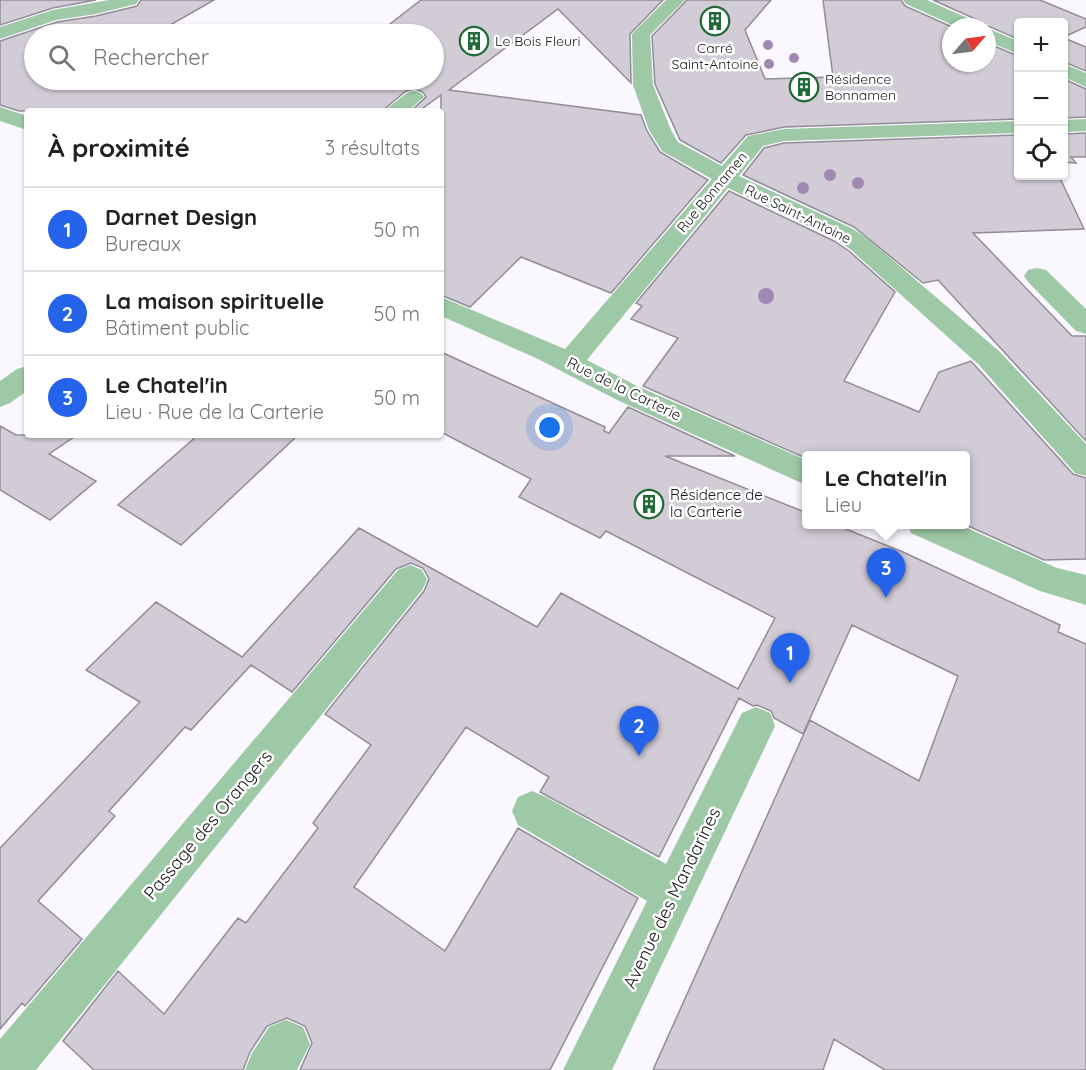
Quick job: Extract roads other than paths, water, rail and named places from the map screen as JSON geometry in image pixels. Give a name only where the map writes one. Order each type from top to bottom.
[{"type":"street","points":[[26,24],[53,15],[105,8],[130,0]]},
{"type":"street","name":"Rue Saint-Antoine","points":[[676,0],[641,34],[643,85],[660,130],[670,146],[724,177],[844,234],[859,244],[989,358],[1086,464]]},
{"type":"street","points":[[912,0],[952,18]]},
{"type":"street","points":[[0,33],[24,25]]},
{"type":"street","points":[[996,38],[1014,46]]},
{"type":"street","points":[[1068,72],[1086,81]]},
{"type":"street","points":[[398,108],[414,97]]},
{"type":"street","points":[[0,113],[24,123]]},
{"type":"street","points":[[1068,126],[1086,125]]},
{"type":"street","name":"Rue Bonnamen","points":[[569,363],[752,144],[772,136],[1014,128]]},
{"type":"street","points":[[1037,276],[1086,325]]},
{"type":"street","name":"Rue de la Carterie","points":[[444,307],[569,363],[627,393],[802,471]]},
{"type":"street","points":[[0,396],[24,378]]},
{"type":"street","points":[[932,529],[1052,581],[1086,590]]},
{"type":"street","name":"Passage des Orangers","points":[[5,1070],[410,580]]},
{"type":"street","name":"Avenue des Mandarines","points":[[587,1070],[756,726]]},
{"type":"street","points":[[532,811],[674,892]]},
{"type":"place","name":"Carré Saint-Antoine","points":[[715,21]]},
{"type":"place","name":"Le Bois Fleuri","points":[[474,41]]},
{"type":"place","name":"Résidence Bonnamen","points":[[804,87]]},
{"type":"place","name":"Résidence de la Carterie","points":[[649,504]]},
{"type":"place","name":"Le Chatel'in","points":[[886,598]]},
{"type":"place","name":"Darnet Design","points":[[790,683]]},
{"type":"place","name":"La maison spirituelle","points":[[639,756]]}]
